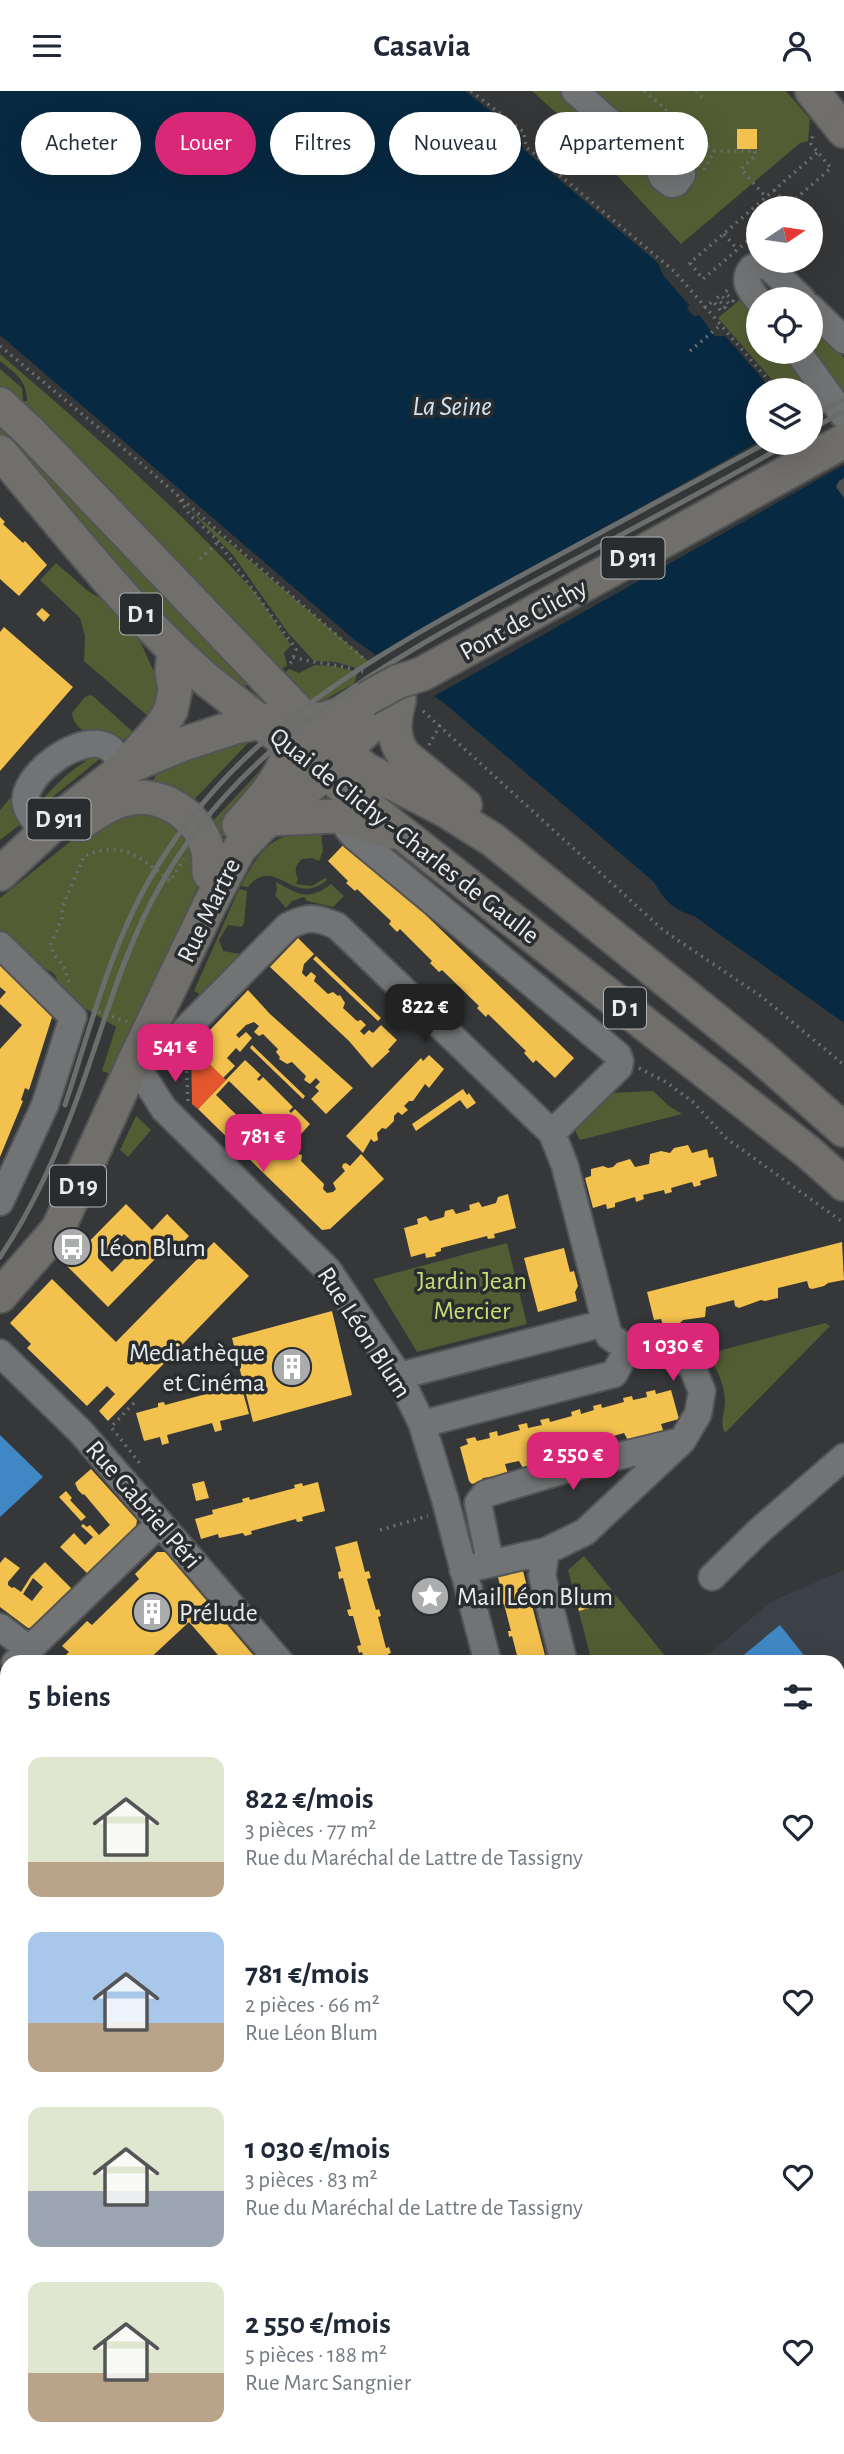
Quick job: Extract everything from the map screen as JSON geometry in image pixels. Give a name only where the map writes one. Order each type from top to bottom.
[{"type":"main road","points":[[812,91],[833,128]]},
{"type":"main road","name":"Quai de Clichy - Charles de Gaulle","points":[[0,404],[280,678],[313,742],[404,835],[808,1152],[844,1184]]},
{"type":"main road","name":"Pont de Clichy","points":[[313,742],[359,711],[386,702],[397,681],[422,674],[844,441]]},
{"type":"main road","name":"Quai de Clichy - Charles de Gaulle","points":[[0,452],[174,651],[313,742],[444,810],[492,840],[760,1056],[844,1130]]},
{"type":"main road","name":"D 911","points":[[0,875],[44,832],[122,769],[161,727],[171,710],[176,691],[172,672],[174,651]]},
{"type":"main road","points":[[386,702],[395,739],[404,755],[474,812],[492,840]]},
{"type":"main road","name":"D 911","points":[[122,769],[205,736],[313,742]]},
{"type":"main road","points":[[201,925],[197,903],[209,873],[229,838],[272,785],[286,757],[313,742]]},
{"type":"main road","name":"Rue Martre","points":[[0,1296],[58,1229],[134,1062],[239,849],[271,819],[313,742]]},
{"type":"main road","points":[[0,875],[99,811],[125,799],[154,798],[167,802],[191,819],[201,833],[208,852],[209,873]]},
{"type":"main road","name":"D 1","points":[[271,819],[336,816],[404,835]]},
{"type":"street","points":[[569,91],[576,91],[674,179]]},
{"type":"street","points":[[748,287],[747,276],[753,268],[762,264],[769,267],[790,287]]},
{"type":"street","points":[[823,320],[844,340]]},
{"type":"street","points":[[807,364],[844,416]]},
{"type":"street","points":[[44,832],[25,802],[34,779],[51,762],[70,749],[95,743],[106,745],[115,753],[122,769]]},
{"type":"street","points":[[354,822],[348,829],[355,837],[613,1050],[620,1061],[619,1067],[552,1133],[565,1166],[609,1335],[628,1349],[674,1351],[692,1367],[702,1391],[698,1414],[682,1441],[585,1532],[546,1551],[463,1570]]},
{"type":"street","name":"Rue Martre","points":[[134,1062],[174,1041],[288,926],[305,918],[322,919],[337,926],[552,1133]]},
{"type":"street","points":[[0,945],[80,1013],[45,1105],[0,1202]]},
{"type":"street","name":"Rue Léon Blum","points":[[134,1062],[153,1095],[183,1130],[328,1270],[399,1375],[422,1425],[448,1510],[486,1655]]},
{"type":"street","points":[[399,1375],[605,1323]]},
{"type":"street","points":[[422,1425],[614,1374],[628,1349]]},
{"type":"street","name":"Rue Gabriel Péri","points":[[0,1353],[81,1431],[274,1655]]},
{"type":"street","points":[[490,1562],[478,1503],[485,1494],[575,1467],[682,1441]]},
{"type":"street","points":[[712,1577],[760,1530],[844,1457]]},
{"type":"street","points":[[23,1655],[160,1523]]},
{"type":"street","points":[[546,1551],[542,1575],[562,1655]]},
{"type":"street","points":[[0,1627],[21,1655]]},
{"type":"path","points":[[471,91],[524,132],[526,147],[674,271],[766,378]]},
{"type":"path","points":[[644,91],[670,112]]},
{"type":"path","points":[[696,91],[702,97]]},
{"type":"path","points":[[799,196],[831,168],[811,144],[813,134],[833,128],[844,107]]},
{"type":"path","points":[[708,145],[714,151],[757,152],[741,169],[765,196]]},
{"type":"path","points":[[674,179],[706,169],[714,151]]},
{"type":"path","points":[[767,196],[818,152]]},
{"type":"path","points":[[774,190],[778,196]]},
{"type":"path","points":[[746,216],[690,263],[703,279],[746,242]]},
{"type":"path","points":[[724,234],[746,260]]},
{"type":"path","points":[[704,308],[713,301],[721,311],[725,307],[717,298],[721,295],[729,304],[733,301],[725,292],[729,288],[746,298]]},
{"type":"path","points":[[690,351],[718,327]]},
{"type":"path","points":[[0,346],[176,493],[363,658]]},
{"type":"path","points":[[176,493],[190,515],[218,542],[296,649],[280,678]]},
{"type":"path","points":[[200,559],[218,542]]},
{"type":"path","points":[[293,657],[314,663],[329,663],[386,702],[440,725],[663,930],[762,997],[844,1065]]},
{"type":"path","points":[[429,745],[440,725]]},
{"type":"path","points":[[66,991],[68,975],[53,954],[51,944],[62,919],[62,908],[84,856],[103,848],[137,855],[170,881],[201,833]]},
{"type":"path","points":[[80,1013],[134,1024]]},
{"type":"path","points":[[183,1130],[196,1117],[188,1108],[186,1051]]},
{"type":"path","points":[[620,1061],[666,1082],[693,1102],[726,1138],[844,1223]]},
{"type":"path","points":[[134,1403],[111,1427],[143,1468]]},
{"type":"path","points":[[380,1531],[448,1510]]},
{"type":"shaded area","points":[[844,1570],[844,1655],[708,1655],[772,1601]]},
{"type":"green space","points":[[532,91],[786,91],[810,119],[808,141],[800,143],[681,244],[617,175],[708,175],[708,112],[555,112]]},
{"type":"green space","points":[[743,297],[746,301],[746,350],[718,318]]},
{"type":"green space","points":[[823,337],[844,358],[844,391],[840,394],[819,364],[823,364]]},
{"type":"green space","points":[[0,354],[161,497],[251,588],[291,645],[284,653],[287,665],[281,670],[21,404],[0,386],[0,369],[22,388],[23,402],[27,401],[22,382],[0,361]]},
{"type":"green space","points":[[758,364],[793,364],[803,378],[770,378]]},
{"type":"green space","points":[[0,416],[44,460],[132,562],[248,683],[242,689],[167,623],[67,508],[0,439]]},
{"type":"green space","points":[[189,509],[368,661],[360,669],[336,662],[314,661],[289,634],[233,555]]},
{"type":"green space","points":[[56,563],[88,591],[112,605],[140,641],[159,683],[158,701],[149,717],[84,661],[85,636],[80,618],[40,580]]},
{"type":"green space","points":[[315,665],[358,672],[354,684],[314,705],[284,674],[289,669],[299,673]]},
{"type":"green space","points":[[91,695],[133,732],[118,744],[89,734],[77,726],[72,713],[85,697]]},
{"type":"green space","points":[[243,739],[248,743],[191,803],[153,782],[157,772],[182,760]]},
{"type":"green space","points":[[82,752],[101,758],[39,808],[39,804],[55,786],[86,761]]},
{"type":"green space","points":[[270,760],[222,839],[220,840],[210,824]]},
{"type":"green space","points":[[10,798],[26,820],[0,840],[0,810]]},
{"type":"green space","points":[[112,808],[185,819],[200,881],[114,1075],[102,1071],[116,1027],[55,990],[57,978],[53,973],[42,969],[0,933],[0,898]]},
{"type":"green space","points":[[321,831],[323,851],[319,861],[312,858],[300,861],[296,868],[296,884],[312,886],[325,878],[327,880],[315,887],[304,889],[267,876],[258,878],[248,887],[241,886],[256,860],[271,844],[291,835]]},
{"type":"green space","points":[[276,882],[303,894],[316,893],[331,884],[344,896],[333,907],[307,901],[304,897],[292,901],[286,908],[275,895]]},
{"type":"green space","points":[[239,889],[247,891],[244,923],[242,927],[228,925],[219,940],[223,951],[240,954],[201,995],[194,991]]},
{"type":"green space","points":[[653,1091],[682,1114],[580,1140],[576,1129],[610,1093]]},
{"type":"green space","points":[[136,1116],[151,1130],[128,1157],[120,1150]]},
{"type":"green space","name":"Jardin Jean Mercier","points":[[507,1243],[527,1324],[417,1352],[373,1279]]},
{"type":"green space","points":[[825,1323],[830,1326],[725,1433],[722,1425],[725,1401],[723,1388],[717,1370],[707,1354]]},
{"type":"green space","points":[[584,1556],[664,1655],[590,1655],[568,1570]]},
{"type":"water","name":"La Seine","points":[[0,91],[465,91],[492,112],[389,112],[389,175],[521,175],[521,135],[523,149],[535,159],[535,175],[554,175],[658,263],[663,275],[689,305],[687,309],[695,317],[699,315],[715,336],[725,336],[746,360],[746,364],[749,364],[762,378],[746,378],[746,455],[822,455],[844,459],[844,1023],[694,916],[670,904],[654,882],[444,703],[356,641],[0,335]]},
{"type":"pier","points":[[823,436],[844,454],[844,465],[431,698],[372,657],[746,449],[746,455],[823,455]]},
{"type":"building: Logements","points":[[737,129],[757,129],[757,149],[737,149]]},
{"type":"building: Logements","points":[[0,517],[5,522],[3,524],[23,543],[25,541],[47,565],[19,596],[0,579]]},
{"type":"building: Logements","points":[[42,608],[50,615],[44,622],[36,614]]},
{"type":"building: Logements","points":[[4,627],[73,687],[0,771],[0,632]]},
{"type":"building: Logements","points":[[348,840],[574,1058],[555,1078],[536,1060],[533,1063],[524,1053],[526,1051],[488,1014],[486,1017],[477,1008],[479,1006],[442,970],[439,972],[430,963],[432,961],[400,929],[397,932],[389,924],[391,921],[357,889],[355,891],[346,883],[348,881],[328,861]]},
{"type":"building: Logements","points":[[298,938],[314,954],[304,964],[302,973],[306,977],[311,972],[316,976],[314,981],[328,994],[333,992],[340,995],[345,1003],[343,1008],[357,1021],[361,1020],[366,1025],[360,1031],[364,1035],[369,1030],[373,1033],[381,1025],[397,1040],[388,1050],[390,1051],[372,1068],[349,1041],[270,967]]},
{"type":"building: Logements","points":[[316,956],[381,1018],[378,1021],[313,959]]},
{"type":"building: Logements","points":[[0,963],[53,1014],[29,1090],[25,1088],[21,1100],[23,1101],[0,1157],[0,1049],[22,1025],[0,1004],[0,999],[6,992],[0,987]]},
{"type":"building: Logements","points":[[248,990],[270,1014],[353,1088],[326,1114],[311,1099],[319,1091],[315,1087],[320,1082],[316,1078],[310,1084],[304,1080],[306,1076],[292,1062],[287,1064],[279,1059],[276,1052],[278,1049],[263,1034],[259,1036],[254,1032],[259,1026],[254,1022],[246,1025],[236,1035],[239,1038],[246,1032],[252,1038],[240,1052],[236,1048],[227,1058],[235,1066],[223,1078],[193,1048]]},
{"type":"building: Logements","points":[[252,1045],[305,1096],[303,1099],[250,1048]]},
{"type":"building: Logements","points":[[429,1055],[444,1069],[429,1088],[425,1084],[413,1101],[404,1106],[408,1110],[402,1115],[398,1112],[386,1129],[382,1128],[377,1133],[378,1140],[374,1142],[371,1139],[363,1153],[346,1136],[421,1058],[423,1061]]},
{"type":"building: Logements","points":[[245,1060],[261,1075],[257,1079],[259,1081],[263,1077],[293,1107],[289,1111],[291,1113],[295,1109],[310,1124],[293,1143],[229,1081],[216,1095],[247,1125],[249,1122],[288,1160],[298,1154],[302,1155],[301,1161],[324,1184],[323,1189],[327,1193],[336,1189],[333,1183],[345,1171],[343,1164],[350,1166],[361,1154],[384,1179],[330,1229],[322,1230],[198,1109]]},
{"type":"building: Logements","points":[[463,1089],[476,1103],[467,1109],[460,1100],[416,1131],[412,1124]]},
{"type":"building: Logements","points":[[688,1145],[692,1153],[707,1149],[709,1158],[713,1157],[717,1176],[700,1181],[701,1185],[694,1187],[692,1182],[671,1188],[672,1192],[665,1194],[664,1190],[643,1195],[644,1199],[636,1202],[635,1197],[615,1203],[615,1207],[607,1209],[606,1204],[593,1208],[585,1178],[591,1176],[591,1169],[613,1167],[630,1159],[635,1167],[649,1164],[650,1154],[661,1151],[670,1153],[674,1148]]},
{"type":"building: Logements","points":[[508,1194],[516,1228],[494,1234],[495,1238],[488,1239],[487,1236],[441,1248],[441,1251],[435,1253],[436,1256],[426,1258],[425,1253],[411,1257],[404,1228],[418,1224],[417,1219],[426,1216],[430,1221],[444,1217],[445,1211],[453,1209],[456,1214],[470,1210],[469,1205],[479,1202],[482,1207],[496,1203],[498,1197]]},
{"type":"building: Logements","points":[[126,1204],[152,1230],[167,1214],[189,1236],[167,1259],[161,1253],[108,1307],[66,1265]],"holes":[[[124,1234],[137,1246],[112,1272],[99,1259]]]},
{"type":"building: Logements","points":[[214,1242],[249,1276],[108,1421],[99,1411],[115,1394],[107,1386],[87,1406],[27,1348],[31,1344],[10,1323],[52,1279],[116,1342]]},
{"type":"building: Logements","points":[[842,1242],[844,1280],[812,1289],[807,1281],[778,1288],[778,1298],[761,1300],[739,1308],[735,1306],[734,1300],[706,1307],[705,1317],[683,1320],[679,1324],[666,1327],[661,1319],[654,1320],[647,1292]]},
{"type":"building: Logements","points":[[564,1248],[570,1272],[574,1271],[578,1286],[575,1292],[577,1301],[538,1312],[524,1258]]},
{"type":"building: Logements","name":"Mediathèque et Cinéma","points":[[332,1311],[352,1395],[253,1422],[232,1338]]},
{"type":"building: Logements","points":[[241,1385],[249,1414],[220,1421],[222,1430],[215,1432],[212,1423],[167,1435],[169,1443],[162,1445],[160,1437],[144,1441],[136,1413],[158,1407],[158,1403],[164,1402],[165,1405],[210,1393],[209,1390],[216,1388],[217,1392]]},
{"type":"building: Logements","points":[[655,1390],[656,1394],[671,1390],[679,1419],[661,1424],[664,1433],[653,1436],[650,1434],[629,1442],[624,1433],[610,1437],[612,1446],[574,1454],[572,1447],[557,1451],[559,1461],[549,1464],[546,1461],[524,1470],[519,1461],[505,1464],[508,1474],[483,1478],[472,1484],[469,1481],[460,1447],[468,1444],[466,1439],[475,1437],[477,1441],[490,1438],[489,1433],[497,1431],[498,1436],[520,1430],[518,1425],[527,1423],[528,1428],[542,1425],[540,1420],[549,1418],[550,1422],[572,1416],[571,1412],[580,1409],[581,1414],[594,1410],[593,1406],[601,1404],[602,1408],[624,1402],[623,1398],[632,1396],[633,1400],[647,1397],[646,1392]]},
{"type":"building: Logements","points":[[91,1469],[137,1520],[136,1527],[88,1574],[60,1547],[74,1533],[85,1545],[93,1537],[81,1526],[83,1524],[87,1527],[90,1525],[99,1535],[110,1525],[78,1490],[75,1483]]},
{"type":"building: Logements","points":[[204,1481],[209,1498],[196,1501],[192,1484]]},
{"type":"building: Logements","points":[[318,1482],[325,1511],[302,1517],[303,1521],[297,1522],[296,1519],[251,1531],[252,1534],[245,1536],[243,1533],[219,1538],[218,1534],[201,1539],[195,1519],[213,1514],[212,1510],[243,1502],[242,1499],[249,1497],[250,1500],[295,1488],[294,1485],[302,1483],[303,1486]]},
{"type":"building: Logements","points":[[66,1491],[72,1498],[70,1500],[86,1517],[81,1521],[59,1497]]},
{"type":"building: Logements","points":[[357,1541],[365,1572],[369,1571],[371,1578],[367,1579],[376,1610],[379,1609],[381,1616],[378,1617],[386,1648],[389,1647],[391,1653],[388,1655],[359,1653],[357,1646],[361,1645],[353,1616],[349,1616],[347,1610],[351,1609],[343,1578],[339,1579],[338,1572],[341,1571],[335,1547]]},
{"type":"building: Logements","name":"Prélude","points":[[157,1552],[165,1552],[253,1655],[218,1655],[189,1622],[154,1655],[66,1655],[69,1652],[62,1646],[87,1621],[92,1625],[139,1579],[135,1574]]},
{"type":"building: Logements","points":[[5,1557],[20,1568],[8,1585],[21,1592],[31,1576],[45,1562],[73,1590],[36,1627],[28,1628],[0,1607],[0,1563]],"holes":[[[33,1578],[43,1587],[32,1601],[23,1594]]]},
{"type":"building: Logements","points":[[523,1571],[545,1655],[517,1655],[512,1636],[509,1637],[508,1631],[511,1631],[504,1604],[501,1605],[500,1600],[503,1599],[498,1577]]},
{"type":"building: Logements","points":[[587,1598],[589,1608],[579,1611],[576,1601]]},
{"type":"building: Commerces","points":[[193,1048],[226,1080],[198,1109],[192,1104]]},
{"type":"building: Écoles","points":[[0,1435],[43,1477],[0,1517]]},
{"type":"building: Écoles","points":[[780,1625],[804,1655],[744,1655]]},
{"type":"building: Autres","points":[[844,478],[844,498],[836,487]]},
{"type":"railway","points":[[823,411],[844,399]]},
{"type":"railway","points":[[823,423],[844,411]]},
{"type":"railway","points":[[65,1105],[111,963],[134,908],[183,828],[222,781],[266,739],[313,701],[363,667],[524,574],[746,454]]},
{"type":"railway","points":[[0,1257],[25,1216],[56,1152],[116,984],[147,910],[193,836],[230,790],[273,749],[319,712],[418,646],[767,455]]},
{"type":"place","name":"Léon Blum","points":[[72,1247]]},
{"type":"place","name":"Mediathèque et Cinéma","points":[[292,1367]]},
{"type":"place","name":"Mail Léon Blum","points":[[430,1596]]},
{"type":"place","name":"Prélude","points":[[152,1612]]}]
